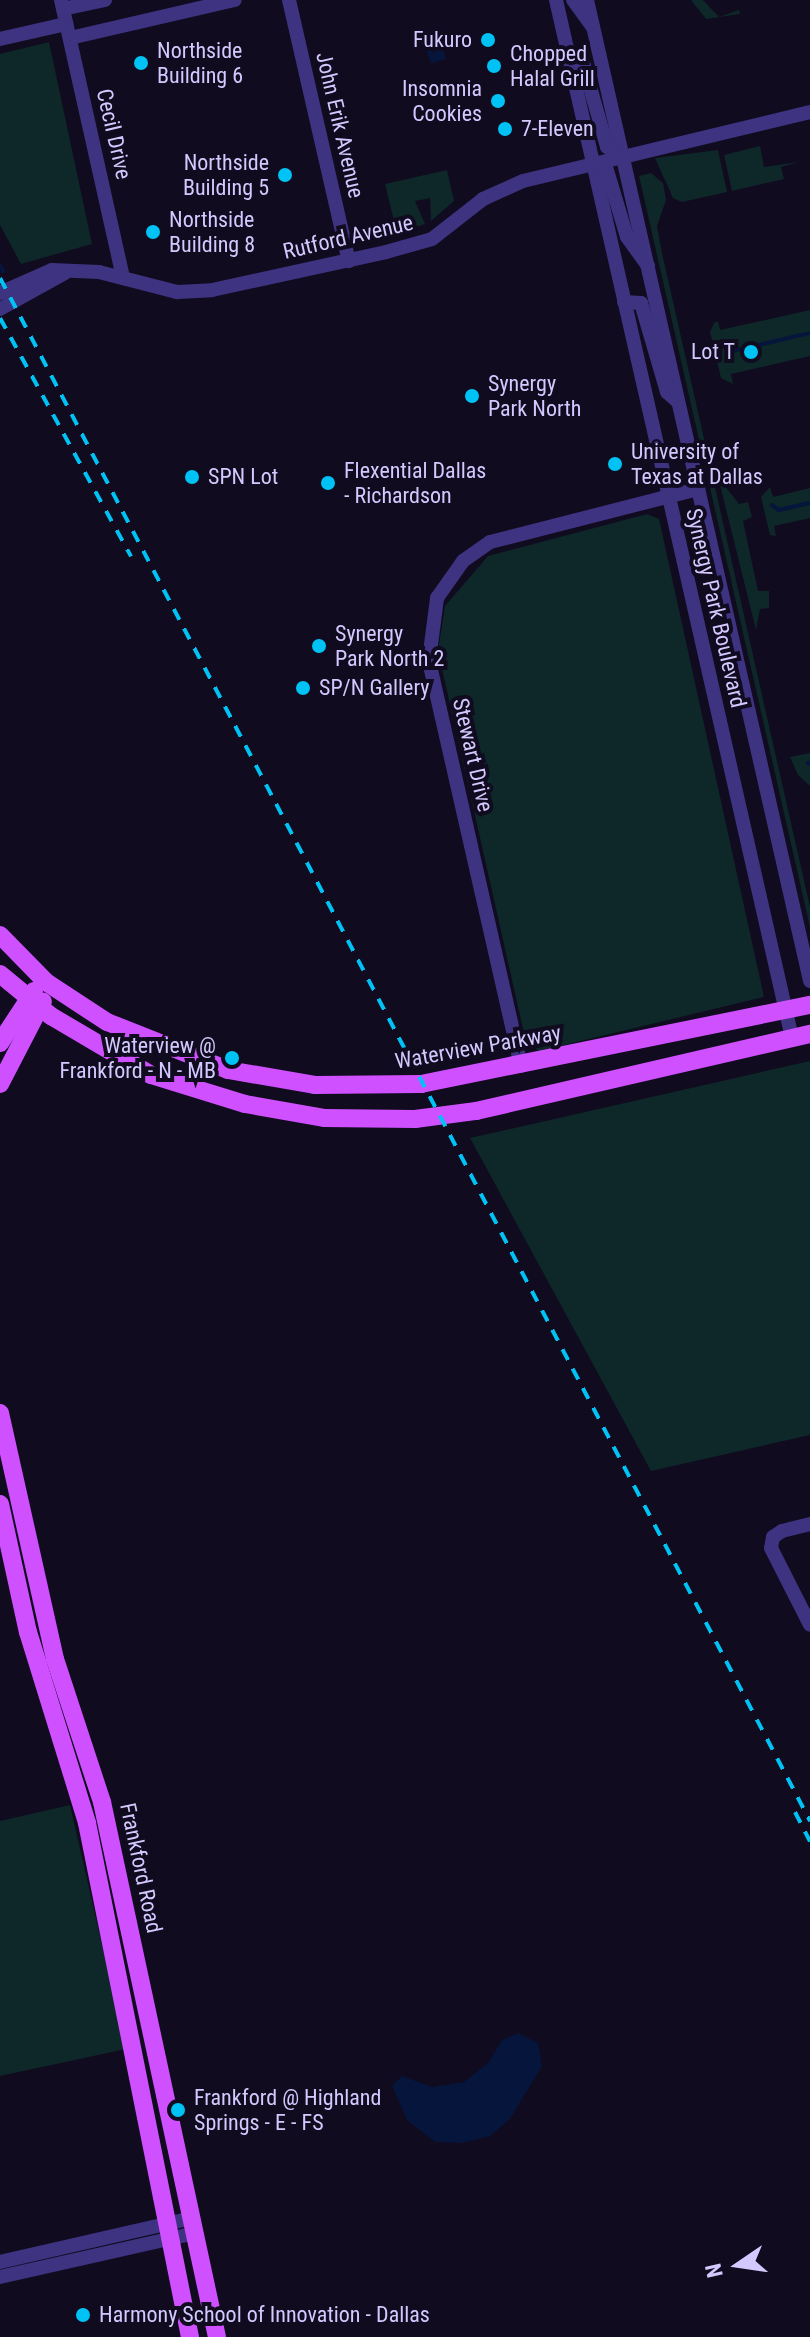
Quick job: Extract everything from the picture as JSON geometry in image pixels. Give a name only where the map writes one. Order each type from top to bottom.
[{"type":"main road","name":"Waterview Parkway","points":[[0,935],[46,982],[107,1022],[228,1070],[315,1085],[382,1087],[521,1066],[810,1005]]},
{"type":"main road","points":[[0,974],[42,1010],[138,1069],[221,1098],[324,1118],[438,1117],[801,1036]]},
{"type":"main road","points":[[0,1043],[26,997],[46,982]]},
{"type":"main road","points":[[0,1084],[42,1010],[46,982]]},
{"type":"main road","points":[[221,1098],[228,1070]]},
{"type":"main road","name":"Frankford Road","points":[[0,1413],[29,1593],[87,1823],[190,2337]]},
{"type":"main road","name":"Frankford Road","points":[[0,1504],[102,1802],[217,2337]]},
{"type":"street","points":[[0,39],[65,18],[105,0]]},
{"type":"street","points":[[65,18],[235,0]]},
{"type":"street","name":"John Erik Avenue","points":[[289,0],[349,261]]},
{"type":"street","name":"Synergy Park Boulevard","points":[[556,0],[786,1010],[801,1036]]},
{"type":"street","points":[[573,0],[593,28]]},
{"type":"street","name":"Synergy Park Boulevard","points":[[587,0],[810,981]]},
{"type":"street","name":"Cecil Drive","points":[[65,18],[123,278]]},
{"type":"street","points":[[568,52],[584,66],[607,147],[622,153]]},
{"type":"street","name":"Rutford Avenue","points":[[0,293],[37,274],[99,272],[146,287],[193,292],[349,261],[432,239],[499,190],[622,153],[810,112]]},
{"type":"street","points":[[592,161],[606,167],[627,237],[648,266]]},
{"type":"street","name":"Rutford Avenue","points":[[0,309],[65,273]]},
{"type":"street","points":[[624,302],[641,303],[667,392],[679,402]]},
{"type":"street","name":"Stewart Drive","points":[[521,1066],[429,660],[433,614],[454,572],[485,544],[698,489]]},
{"type":"street","points":[[810,1524],[773,1537],[773,1556],[810,1625]]},
{"type":"street","points":[[0,2277],[193,2225]]},
{"type":"street","points":[[0,2262],[171,2231]]},
{"type":"green space","points":[[691,0],[703,0],[719,17],[739,10],[740,14],[706,19]]},
{"type":"green space","points":[[49,42],[92,244],[21,264],[0,225],[0,54]]},
{"type":"green space","points":[[760,146],[764,167],[799,162],[781,167],[784,179],[732,191],[724,155]]},
{"type":"green space","points":[[718,150],[727,192],[682,202],[673,198],[655,158]]},
{"type":"green space","points":[[447,170],[454,201],[431,221],[430,198],[415,201],[425,224],[397,233],[385,184]]},
{"type":"green space","points":[[651,173],[663,183],[666,200],[657,226],[662,253],[810,907],[810,927],[639,176]]},
{"type":"green space","points":[[810,310],[810,356],[731,374],[733,384],[721,378],[710,332],[714,323],[718,321],[720,330]]},
{"type":"green space","points":[[718,477],[739,504],[748,502],[752,517],[743,521],[758,591],[769,591],[769,608],[760,609],[756,630]]},
{"type":"green space","points":[[770,487],[773,497],[810,488],[810,518],[774,526],[776,536],[770,535],[761,497]]},
{"type":"green space","points":[[647,514],[659,519],[764,997],[539,1051],[526,1042],[438,651],[445,606],[488,556]]},
{"type":"green space","points":[[810,753],[810,786],[798,775],[790,757]]},
{"type":"green space","points":[[810,1061],[810,1435],[651,1471],[470,1138]]},
{"type":"green space","points":[[70,1805],[126,2049],[0,2076],[0,1821]]},
{"type":"water","points":[[438,28],[446,59],[431,63],[420,33]]},
{"type":"water","points":[[518,2033],[538,2043],[542,2066],[510,2119],[490,2136],[462,2143],[435,2142],[407,2120],[392,2086],[402,2076],[432,2087],[464,2082],[488,2063],[502,2040]]},
{"type":"waterway","points":[[0,265],[3,271]]},
{"type":"waterway","points":[[728,352],[810,333]]},
{"type":"waterway","points":[[772,505],[779,510],[810,503]]},
{"type":"railway","points":[[0,278],[810,1821]]},
{"type":"railway","points":[[0,318],[131,556]]},
{"type":"railway","points":[[795,1812],[810,1841]]},
{"type":"place","name":"Fukuro","points":[[488,40]]},
{"type":"place","name":"Northside Building 6","points":[[141,63]]},
{"type":"place","name":"Chopped Halal Grill","points":[[494,66]]},
{"type":"place","name":"Insomnia Cookies","points":[[498,101]]},
{"type":"place","name":"7-Eleven","points":[[505,129]]},
{"type":"place","name":"Northside Building 5","points":[[285,175]]},
{"type":"place","name":"Northside Building 8","points":[[153,232]]},
{"type":"place","name":"Lot T","points":[[751,352]]},
{"type":"place","name":"Synergy Park North","points":[[472,396]]},
{"type":"place","name":"University of Texas at Dallas","points":[[615,464]]},
{"type":"place","name":"SPN Lot","points":[[192,477]]},
{"type":"place","name":"Flexential Dallas - Richardson","points":[[328,483]]},
{"type":"place","name":"Synergy Park North 2","points":[[319,646]]},
{"type":"place","name":"SP/N Gallery","points":[[303,688]]},
{"type":"place","name":"Waterview @ Frankford - N - MB","points":[[232,1058]]},
{"type":"place","name":"Frankford @ Highland Springs - E - FS","points":[[178,2110]]},
{"type":"place","name":"Harmony School of Innovation - Dallas","points":[[83,2315]]}]
